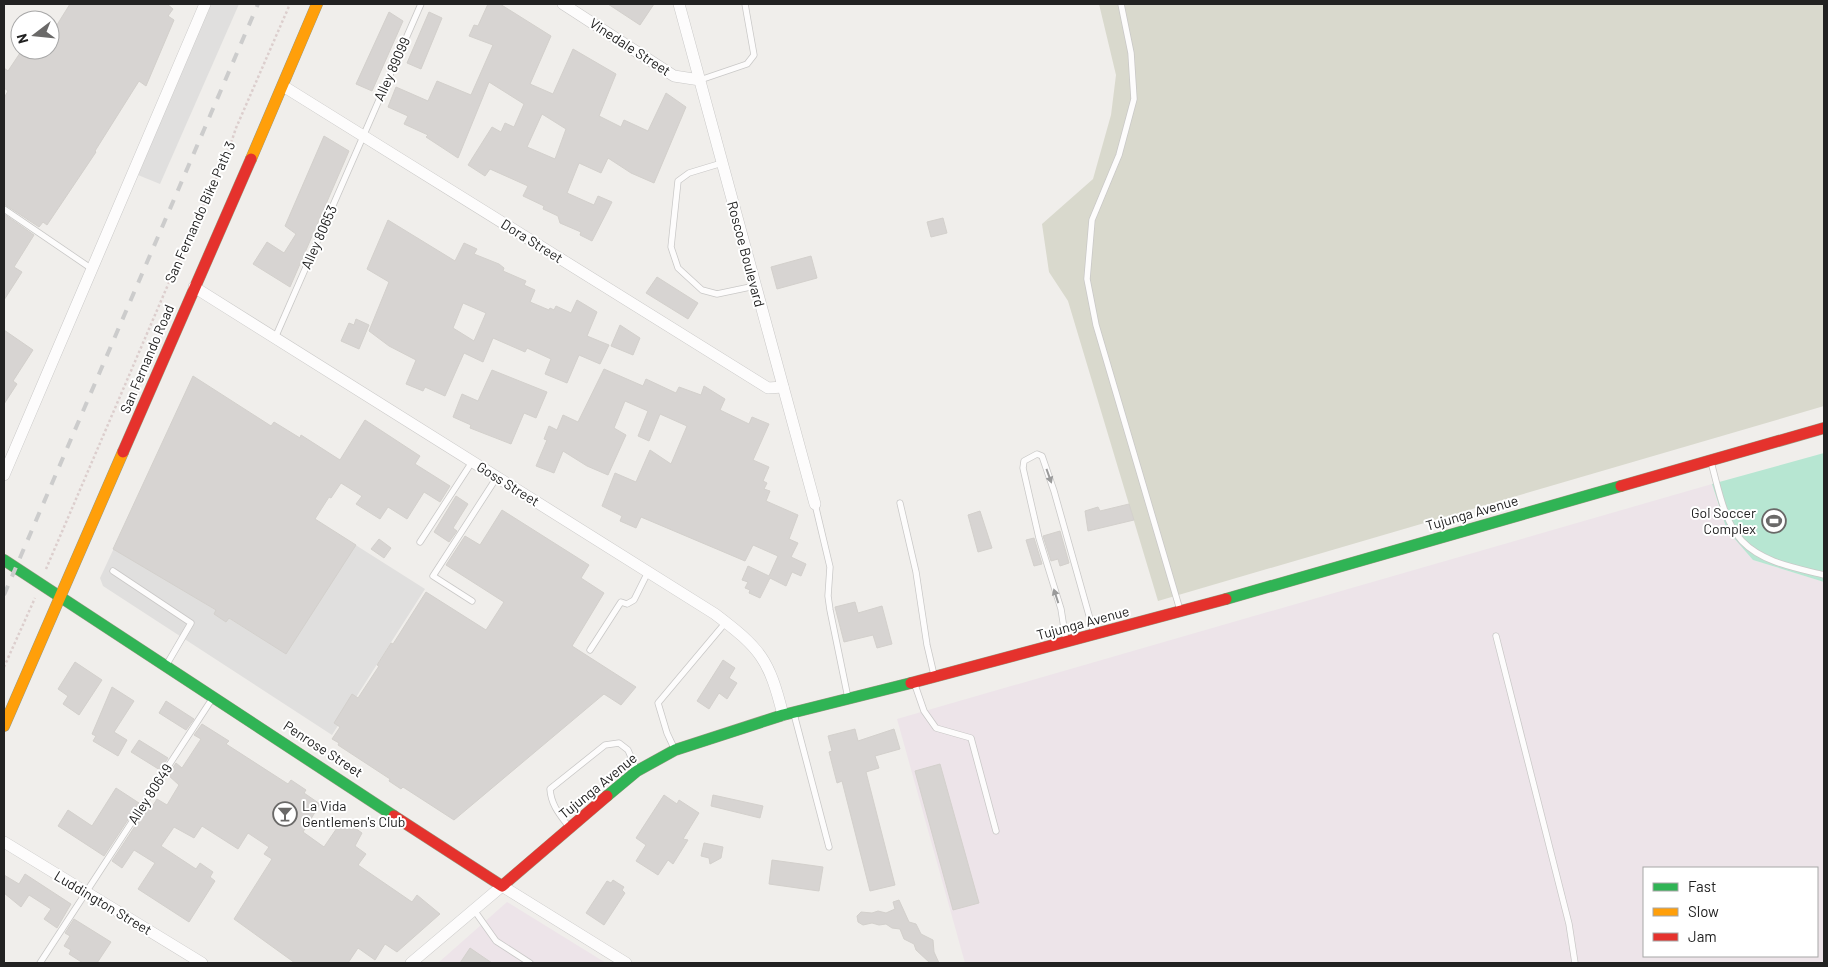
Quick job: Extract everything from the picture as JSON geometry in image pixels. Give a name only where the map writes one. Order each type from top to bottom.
[{"type":"street","points":[[4,475],[204,4]]},
{"type":"street","name":"San Fernando Road","points":[[4,726],[283,86],[316,4]]},
{"type":"street","name":"Vinedale Street","points":[[563,4],[674,76],[700,80]]},
{"type":"street","name":"Roscoe Boulevard","points":[[679,4],[815,504]]},
{"type":"street","name":"Dora Street","points":[[283,86],[768,388],[783,387]]},
{"type":"street","name":"Goss Street","points":[[194,287],[726,622],[748,639],[765,661],[788,714]]},
{"type":"street","name":"Tujunga Avenue","points":[[411,963],[637,771],[675,750],[788,714],[915,683],[1181,612],[1824,428]]},
{"type":"street","name":"Penrose Street","points":[[4,560],[502,886],[626,963]]},
{"type":"street","name":"Luddington Street","points":[[4,842],[202,963]]},
{"type":"lane","name":"Alley 89099","points":[[362,135],[421,4]]},
{"type":"lane","points":[[700,80],[747,64],[754,55],[745,4]]},
{"type":"lane","points":[[1120,4],[1131,53],[1134,99],[1119,155],[1092,220],[1087,279],[1096,325],[1181,612]]},
{"type":"lane","name":"Alley 80653","points":[[275,338],[362,135]]},
{"type":"lane","points":[[722,163],[689,173],[682,176],[678,181],[671,247],[678,268],[702,290],[717,294],[755,286]]},
{"type":"lane","points":[[4,209],[92,269]]},
{"type":"lane","points":[[1067,643],[1061,609],[1039,538],[1023,468],[1024,461],[1037,454],[1042,456],[1054,491],[1095,635]]},
{"type":"lane","points":[[1710,460],[1729,518],[1742,541],[1778,563],[1824,575]]},
{"type":"lane","points":[[420,542],[472,462]]},
{"type":"lane","points":[[472,601],[433,576],[497,477]]},
{"type":"lane","points":[[900,503],[916,572],[926,645],[934,677]]},
{"type":"lane","points":[[815,504],[830,567],[828,596],[848,700]]},
{"type":"lane","points":[[113,571],[190,623],[166,665]]},
{"type":"lane","points":[[590,650],[621,602],[628,604],[634,600],[648,572]]},
{"type":"lane","points":[[675,750],[667,733],[658,703],[726,622]]},
{"type":"lane","points":[[1496,636],[1570,924],[1575,963]]},
{"type":"lane","points":[[915,683],[924,711],[936,728],[971,738],[996,831]]},
{"type":"lane","name":"Alley 80649","points":[[40,963],[214,696]]},
{"type":"lane","points":[[788,714],[829,846]]},
{"type":"lane","points":[[570,828],[555,808],[550,798],[550,789],[604,745],[619,743],[628,750],[637,771]]},
{"type":"lane","points":[[474,910],[496,941],[530,963]]},
{"type":"path","name":"San Fernando Bike Path 3","points":[[4,667],[185,246],[227,156],[236,128],[290,4]]},
{"type":"shaded area","points":[[210,4],[239,4],[160,184],[138,175]]},
{"type":"shaded area","points":[[1099,4],[1824,4],[1824,406],[1158,601],[1068,301],[1049,272],[1042,224],[1093,179],[1111,115],[1116,75]]},
{"type":"shaded area","points":[[1712,484],[1720,511],[1753,560],[1824,582],[1824,963],[965,963],[897,719]]},
{"type":"shaded area","points":[[354,544],[425,589],[332,735],[103,586],[100,578],[114,548],[286,653]]},
{"type":"shaded area","points":[[507,902],[606,963],[438,963]]},
{"type":"green space","name":"Gol Soccer Complex","points":[[1824,453],[1824,582],[1753,560],[1727,530],[1712,484]]},
{"type":"building","points":[[70,4],[167,4],[173,9],[168,16],[174,20],[146,86],[139,81],[96,152],[47,225],[43,222],[39,227],[4,204],[4,98],[8,91],[4,88],[4,68],[8,71],[15,60],[60,60],[60,20]]},
{"type":"building","points":[[488,4],[500,4],[551,36],[530,84],[553,94],[573,49],[616,74],[599,116],[621,127],[624,120],[648,131],[666,93],[686,107],[654,183],[631,173],[608,158],[601,173],[579,163],[567,193],[594,205],[598,196],[612,202],[592,241],[580,235],[581,232],[560,223],[558,216],[543,209],[544,206],[523,196],[528,186],[490,169],[485,176],[468,165],[492,127],[501,132],[505,123],[514,127],[524,104],[489,82],[458,158],[426,137],[428,135],[404,124],[408,116],[388,107],[396,87],[428,101],[437,81],[471,95],[493,45],[469,36],[474,25],[478,26]],"holes":[[[542,114],[566,129],[555,159],[527,147]]]},
{"type":"building","points":[[608,4],[654,4],[640,25]]},
{"type":"building","points":[[389,12],[403,21],[372,91],[356,84]]},
{"type":"building","points":[[429,12],[442,18],[421,69],[407,63]]},
{"type":"building","points":[[324,136],[349,151],[290,287],[253,264],[267,242],[284,253],[296,234],[285,226]]},
{"type":"building","points":[[4,214],[34,235],[14,267],[22,272],[4,300]]},
{"type":"building","points":[[943,218],[947,233],[931,237],[927,222]]},
{"type":"building","points":[[388,220],[455,261],[464,243],[477,249],[474,254],[499,264],[504,268],[503,271],[526,281],[524,285],[535,290],[530,302],[549,310],[550,308],[554,310],[556,306],[571,313],[577,300],[597,312],[587,336],[609,345],[600,364],[579,355],[567,383],[545,374],[551,359],[527,348],[525,352],[493,338],[483,362],[464,353],[445,396],[425,387],[423,391],[406,384],[416,360],[389,346],[369,331],[389,282],[367,269]],"holes":[[[463,303],[486,313],[474,341],[453,328]]]},
{"type":"building","points":[[811,256],[817,278],[777,289],[771,267]]},
{"type":"building","points":[[657,277],[698,303],[688,319],[646,293]]},
{"type":"building","points":[[356,319],[369,325],[359,349],[341,341],[349,323],[354,325]]},
{"type":"building","points":[[620,325],[640,338],[633,355],[611,346]]},
{"type":"building","points":[[4,330],[33,350],[13,381],[17,384],[4,404]]},
{"type":"building","points":[[604,369],[643,386],[646,379],[676,393],[679,387],[701,395],[704,386],[725,399],[720,410],[749,424],[752,417],[769,424],[753,460],[769,467],[763,481],[767,483],[764,489],[770,491],[766,501],[798,515],[789,539],[798,543],[791,557],[806,564],[801,576],[792,572],[786,586],[770,578],[760,598],[749,593],[750,590],[745,588],[748,582],[742,580],[748,566],[769,576],[778,556],[753,545],[745,561],[641,517],[636,528],[620,521],[622,516],[602,506],[615,473],[636,482],[650,450],[671,464],[687,426],[660,414],[649,441],[638,436],[648,411],[625,401],[614,428],[626,435],[608,475],[587,466],[563,451],[554,473],[536,466],[547,440],[544,439],[549,426],[557,430],[563,415],[578,422]]},
{"type":"building","points":[[492,370],[547,392],[536,418],[524,413],[511,444],[470,428],[471,425],[453,417],[462,394],[478,401]]},
{"type":"building","points":[[193,376],[271,426],[274,422],[300,438],[301,435],[340,460],[365,420],[420,456],[415,464],[450,486],[440,502],[424,492],[407,519],[388,507],[380,519],[356,504],[362,496],[341,483],[331,498],[329,497],[315,519],[356,545],[286,654],[229,618],[226,622],[214,614],[216,610],[113,549]]},
{"type":"building","points":[[456,496],[468,504],[453,528],[457,531],[449,542],[434,532]]},
{"type":"building","points":[[1129,504],[1134,520],[1088,531],[1085,511],[1098,507],[1100,511]]},
{"type":"building","points":[[502,510],[589,565],[581,578],[604,593],[572,646],[636,687],[621,705],[604,694],[454,820],[403,787],[401,789],[389,781],[390,779],[338,745],[339,743],[332,739],[340,727],[334,723],[352,694],[358,698],[379,666],[377,665],[391,643],[393,644],[426,592],[486,630],[504,602],[446,565],[465,536],[480,545]]},
{"type":"building","points":[[980,511],[992,548],[978,552],[968,515]]},
{"type":"building","points":[[1060,531],[1069,563],[1060,566],[1058,559],[1051,561],[1043,536]]},
{"type":"building","points":[[1034,538],[1042,564],[1034,566],[1026,540]]},
{"type":"building","points":[[379,539],[391,548],[384,558],[371,549]]},
{"type":"building","points":[[855,602],[858,613],[882,606],[892,644],[877,648],[873,635],[844,642],[835,607]]},
{"type":"building","points":[[723,660],[735,668],[729,678],[737,683],[727,699],[719,693],[709,709],[697,701]]},
{"type":"building","points":[[75,662],[102,680],[79,715],[63,704],[68,696],[58,689]]},
{"type":"building","points":[[112,687],[134,701],[114,732],[127,740],[118,756],[93,741],[96,736],[92,734]]},
{"type":"building","points":[[166,701],[194,719],[186,730],[159,713]]},
{"type":"building","points":[[202,724],[229,741],[226,744],[288,784],[291,780],[306,790],[304,793],[320,804],[303,832],[324,847],[341,822],[347,825],[348,823],[362,833],[355,846],[366,854],[358,865],[412,902],[417,895],[440,914],[397,952],[385,944],[375,960],[358,948],[348,963],[295,963],[234,919],[272,859],[264,854],[269,847],[248,833],[238,849],[202,826],[194,838],[174,827],[161,846],[196,869],[200,863],[213,872],[210,877],[215,881],[189,922],[138,889],[155,863],[134,850],[122,868],[112,861],[147,808],[150,810],[157,799],[167,805],[179,785],[168,775],[176,763],[182,768],[201,739],[194,735]]},
{"type":"building","points":[[855,729],[858,741],[894,729],[900,749],[875,756],[879,768],[866,772],[895,885],[870,891],[842,781],[837,783],[829,752],[832,751],[828,736]]},
{"type":"building","points":[[139,740],[168,758],[160,770],[131,752]]},
{"type":"building","points":[[940,764],[979,903],[953,910],[915,771]]},
{"type":"building","points":[[116,788],[139,803],[104,856],[58,826],[68,810],[92,826]]},
{"type":"building","points":[[664,795],[677,804],[679,800],[699,813],[683,839],[688,840],[673,864],[668,860],[658,875],[636,861],[646,845],[636,838]]},
{"type":"building","points":[[713,795],[763,806],[760,818],[711,806]]},
{"type":"building","points":[[704,843],[723,847],[721,858],[710,864],[709,858],[701,856]]},
{"type":"building","points":[[772,860],[823,867],[819,891],[769,884]]},
{"type":"building","points":[[25,874],[71,904],[57,928],[44,919],[51,909],[29,895],[21,907],[4,893],[4,875],[19,884]]},
{"type":"building","points":[[613,880],[624,887],[622,890],[625,893],[604,925],[586,913],[607,881],[611,883]]},
{"type":"building","points":[[899,900],[909,922],[916,924],[921,934],[933,940],[934,952],[939,963],[930,963],[916,950],[914,944],[904,939],[900,929],[892,928],[886,924],[872,923],[863,925],[858,922],[857,916],[861,912],[872,913],[878,911],[886,913],[895,909],[893,902]]},
{"type":"building","points":[[74,919],[111,942],[97,963],[83,963],[69,954],[71,950],[64,946],[70,936],[65,933]]},
{"type":"building","points":[[470,948],[492,963],[460,963]]},
{"type":"railway","points":[[4,595],[258,4]]},
{"type":"traffic: fast","points":[[1226,599],[1621,486]]},
{"type":"traffic: fast","points":[[4,560],[394,816]]},
{"type":"traffic: fast","points":[[607,796],[637,771],[675,750],[783,715],[911,683]]},
{"type":"traffic: slow","points":[[251,159],[317,4]]},
{"type":"traffic: slow","points":[[4,726],[123,452]]},
{"type":"traffic: jam","points":[[123,452],[251,159]]},
{"type":"traffic: jam","points":[[1621,486],[1824,428]]},
{"type":"traffic: jam","points":[[911,683],[1226,599]]},
{"type":"traffic: jam","points":[[394,816],[502,886],[607,796]]},
{"type":"place","name":"Gol Soccer Complex","points":[[1774,521]]},
{"type":"place","name":"La Vida Gentlemen's Club","points":[[285,814]]}]
